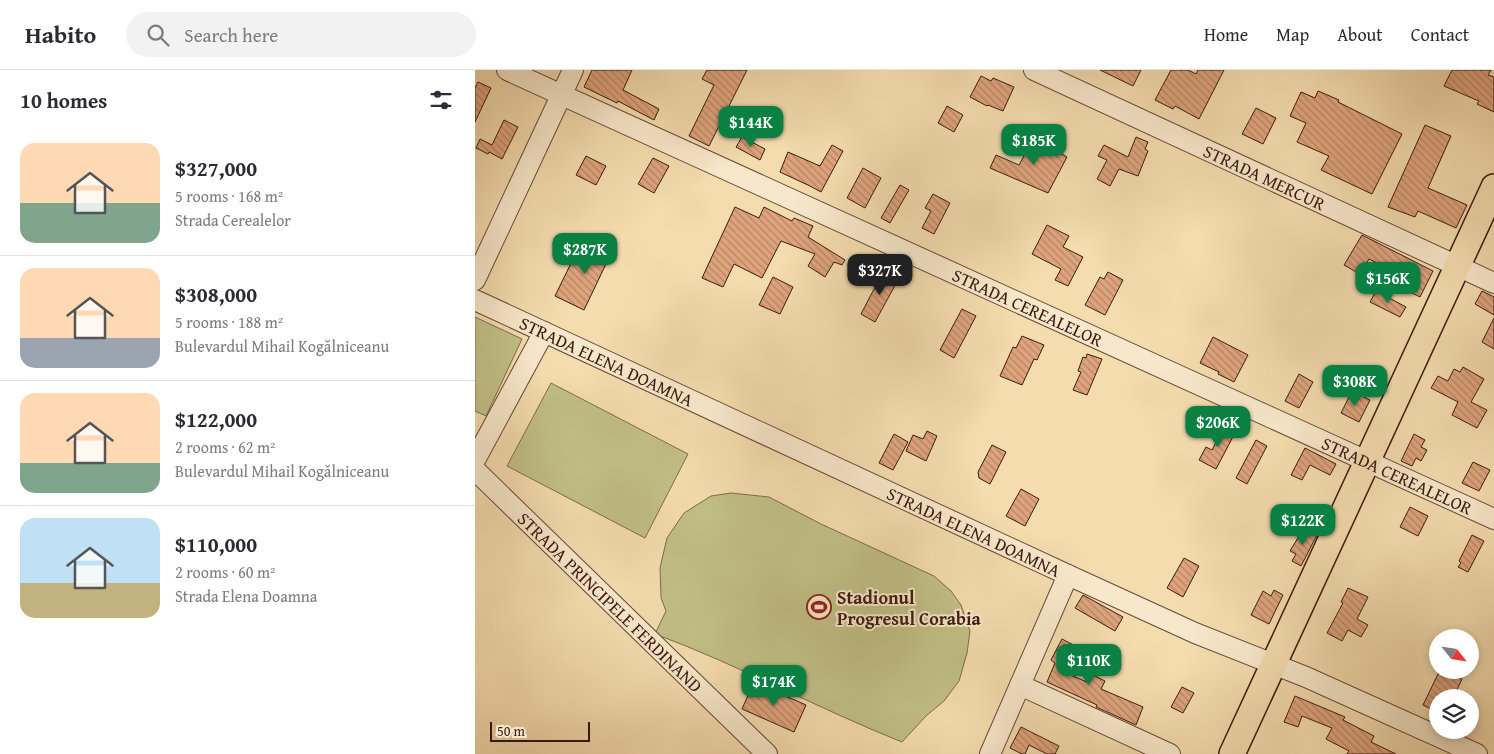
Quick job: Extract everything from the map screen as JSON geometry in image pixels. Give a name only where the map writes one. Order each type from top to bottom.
[{"type":"main road","points":[[1232,754],[1494,187]]},
{"type":"street","name":"STRADA CEREALELOR","points":[[507,70],[1494,519]]},
{"type":"street","points":[[475,280],[573,70]]},
{"type":"street","name":"STRADA MERCUR","points":[[1034,70],[1494,283]]},
{"type":"street","name":"STRADA ELENA DOAMNA","points":[[475,300],[1068,575],[1195,632],[1274,663],[1477,754]]},
{"type":"street","points":[[475,460],[543,332]]},
{"type":"street","name":"STRADA PRINCIPELE FERDINAND","points":[[475,470],[767,754]]},
{"type":"street","points":[[990,754],[1068,575]]},
{"type":"street","points":[[1020,685],[1170,754]]},
{"type":"shaded area","points":[[475,317],[522,339],[486,416],[475,411]]},
{"type":"shaded area","points":[[551,383],[688,454],[645,538],[507,466]]},
{"type":"shaded area","points":[[731,493],[769,497],[821,524],[934,576],[951,591],[961,605],[970,631],[967,653],[959,681],[944,701],[926,716],[902,742],[840,716],[717,659],[655,634],[666,611],[661,598],[660,568],[667,538],[684,513],[711,496]]},
{"type":"building","points":[[592,70],[632,70],[623,90],[659,109],[654,120],[618,101],[617,103],[584,87]]},
{"type":"building","points":[[707,70],[747,70],[709,146],[689,136],[714,85],[702,79]]},
{"type":"building","points":[[1100,70],[1141,70],[1133,86]]},
{"type":"building","points":[[1171,70],[1188,70],[1196,74],[1198,70],[1224,70],[1199,119],[1175,106],[1173,109],[1155,100]]},
{"type":"building","points":[[1452,70],[1491,70],[1488,75],[1494,77],[1494,112],[1477,104],[1479,101],[1444,86]]},
{"type":"building","points":[[981,76],[991,81],[993,78],[1014,87],[1003,111],[987,106],[970,97]]},
{"type":"building","points":[[478,82],[491,88],[475,122],[475,88]]},
{"type":"building","points":[[1318,91],[1339,100],[1338,102],[1402,134],[1372,194],[1321,170],[1329,156],[1297,142],[1306,123],[1290,116],[1301,92],[1315,98]]},
{"type":"building","points":[[947,106],[963,115],[954,132],[938,123]]},
{"type":"building","points":[[1256,108],[1276,118],[1263,144],[1242,134]]},
{"type":"building","points":[[504,120],[518,127],[502,159],[476,148],[480,139],[492,145]]},
{"type":"building","points":[[1425,125],[1451,136],[1428,188],[1467,205],[1456,228],[1418,211],[1415,217],[1388,207]]},
{"type":"building","points":[[742,137],[765,149],[760,160],[736,147]]},
{"type":"building","points":[[1136,137],[1148,142],[1145,149],[1148,151],[1138,176],[1119,169],[1110,186],[1097,179],[1107,160],[1098,156],[1104,145],[1128,157]]},
{"type":"building","points":[[1034,138],[1067,157],[1048,193],[990,168],[996,155],[1019,165]]},
{"type":"building","points":[[832,145],[843,151],[821,192],[780,172],[788,152],[820,166]]},
{"type":"building","points":[[586,156],[606,166],[596,185],[576,175]]},
{"type":"building","points":[[653,158],[669,166],[654,193],[638,184]]},
{"type":"building","points":[[863,168],[881,178],[865,208],[847,198]]},
{"type":"building","points":[[900,185],[909,190],[890,223],[881,218]]},
{"type":"building","points":[[933,194],[950,203],[934,234],[922,228],[931,211],[925,208]]},
{"type":"building","points":[[735,207],[759,218],[764,207],[792,221],[794,218],[813,226],[808,237],[845,260],[842,265],[834,262],[825,277],[808,266],[815,254],[781,241],[762,278],[734,264],[723,287],[702,278]]},
{"type":"building","points":[[1047,225],[1069,236],[1063,247],[1083,257],[1068,286],[1055,280],[1061,269],[1032,254]]},
{"type":"building","points":[[1362,235],[1433,271],[1420,297],[1408,291],[1414,278],[1393,268],[1392,270],[1369,259],[1360,274],[1344,265]]},
{"type":"building","points":[[599,238],[615,245],[584,310],[555,296],[576,253],[589,259]]},
{"type":"building","points":[[884,270],[899,278],[875,322],[861,314]]},
{"type":"building","points":[[1108,272],[1123,280],[1105,315],[1085,305],[1100,277],[1104,279]]},
{"type":"building","points":[[773,277],[793,287],[780,314],[759,305]]},
{"type":"building","points":[[1376,291],[1406,307],[1400,317],[1370,302]]},
{"type":"building","points":[[1482,291],[1494,297],[1494,315],[1475,304]]},
{"type":"building","points":[[962,309],[976,316],[954,358],[940,350]]},
{"type":"building","points":[[1494,318],[1494,349],[1482,342]]},
{"type":"building","points":[[1022,336],[1044,345],[1037,360],[1034,359],[1022,385],[1000,376],[1013,347],[1016,348]]},
{"type":"building","points":[[1213,337],[1248,355],[1234,382],[1200,363]]},
{"type":"building","points":[[1087,354],[1102,359],[1087,395],[1073,390],[1081,372],[1078,371],[1083,357],[1086,358]]},
{"type":"building","points":[[1463,367],[1484,379],[1471,402],[1487,410],[1477,428],[1452,415],[1458,402],[1431,388],[1438,376],[1448,381],[1454,369],[1460,372]]},
{"type":"building","points":[[1299,374],[1313,382],[1299,408],[1285,401]]},
{"type":"building","points":[[1352,391],[1370,400],[1359,422],[1341,413]]},
{"type":"building","points":[[1225,425],[1236,431],[1216,469],[1199,460],[1206,447],[1212,450]]},
{"type":"building","points":[[927,431],[937,436],[926,461],[906,451],[913,435],[923,439]]},
{"type":"building","points":[[894,434],[908,442],[893,470],[879,463]]},
{"type":"building","points":[[1414,434],[1425,440],[1421,447],[1427,450],[1421,461],[1416,458],[1412,466],[1401,461]]},
{"type":"building","points":[[1256,440],[1267,446],[1247,484],[1236,478]]},
{"type":"building","points":[[992,445],[1006,452],[990,484],[979,478],[978,472]]},
{"type":"building","points":[[1305,448],[1336,464],[1330,475],[1310,465],[1302,480],[1291,475]]},
{"type":"building","points":[[1473,462],[1490,470],[1479,491],[1462,483]]},
{"type":"building","points":[[1021,489],[1039,499],[1025,526],[1006,516]]},
{"type":"building","points":[[1410,507],[1428,516],[1418,536],[1400,527]]},
{"type":"building","points":[[1304,528],[1317,535],[1301,566],[1292,561],[1296,554],[1290,551]]},
{"type":"building","points":[[1472,535],[1484,541],[1468,572],[1458,567]]},
{"type":"building","points":[[1184,558],[1199,566],[1183,597],[1167,588]]},
{"type":"building","points":[[1348,588],[1368,597],[1357,619],[1368,625],[1361,637],[1348,630],[1342,641],[1327,633],[1343,603],[1341,602]]},
{"type":"building","points":[[1274,590],[1283,595],[1269,624],[1251,615],[1263,591],[1271,596]]},
{"type":"building","points":[[1083,595],[1123,617],[1115,631],[1075,608]]},
{"type":"building","points":[[1062,639],[1079,648],[1066,673],[1087,682],[1091,674],[1105,681],[1101,689],[1143,707],[1136,725],[1047,682],[1055,663],[1051,660]]},
{"type":"building","points":[[1436,679],[1462,679],[1457,689],[1431,689]]},
{"type":"building","points":[[754,682],[806,705],[794,732],[742,709]]},
{"type":"building","points":[[1182,687],[1194,693],[1183,713],[1171,707]]},
{"type":"building","points":[[1429,693],[1429,708],[1423,705]]},
{"type":"building","points":[[1295,696],[1345,717],[1343,720],[1374,736],[1371,742],[1396,754],[1347,754],[1349,751],[1326,739],[1332,728],[1302,716],[1298,727],[1284,722]]},
{"type":"building","points":[[1021,727],[1059,746],[1055,754],[1047,754],[1029,745],[1025,754],[1010,748]]},
{"type":"place","name":"Stadionul Progresul Corabia","points":[[819,607]]}]
